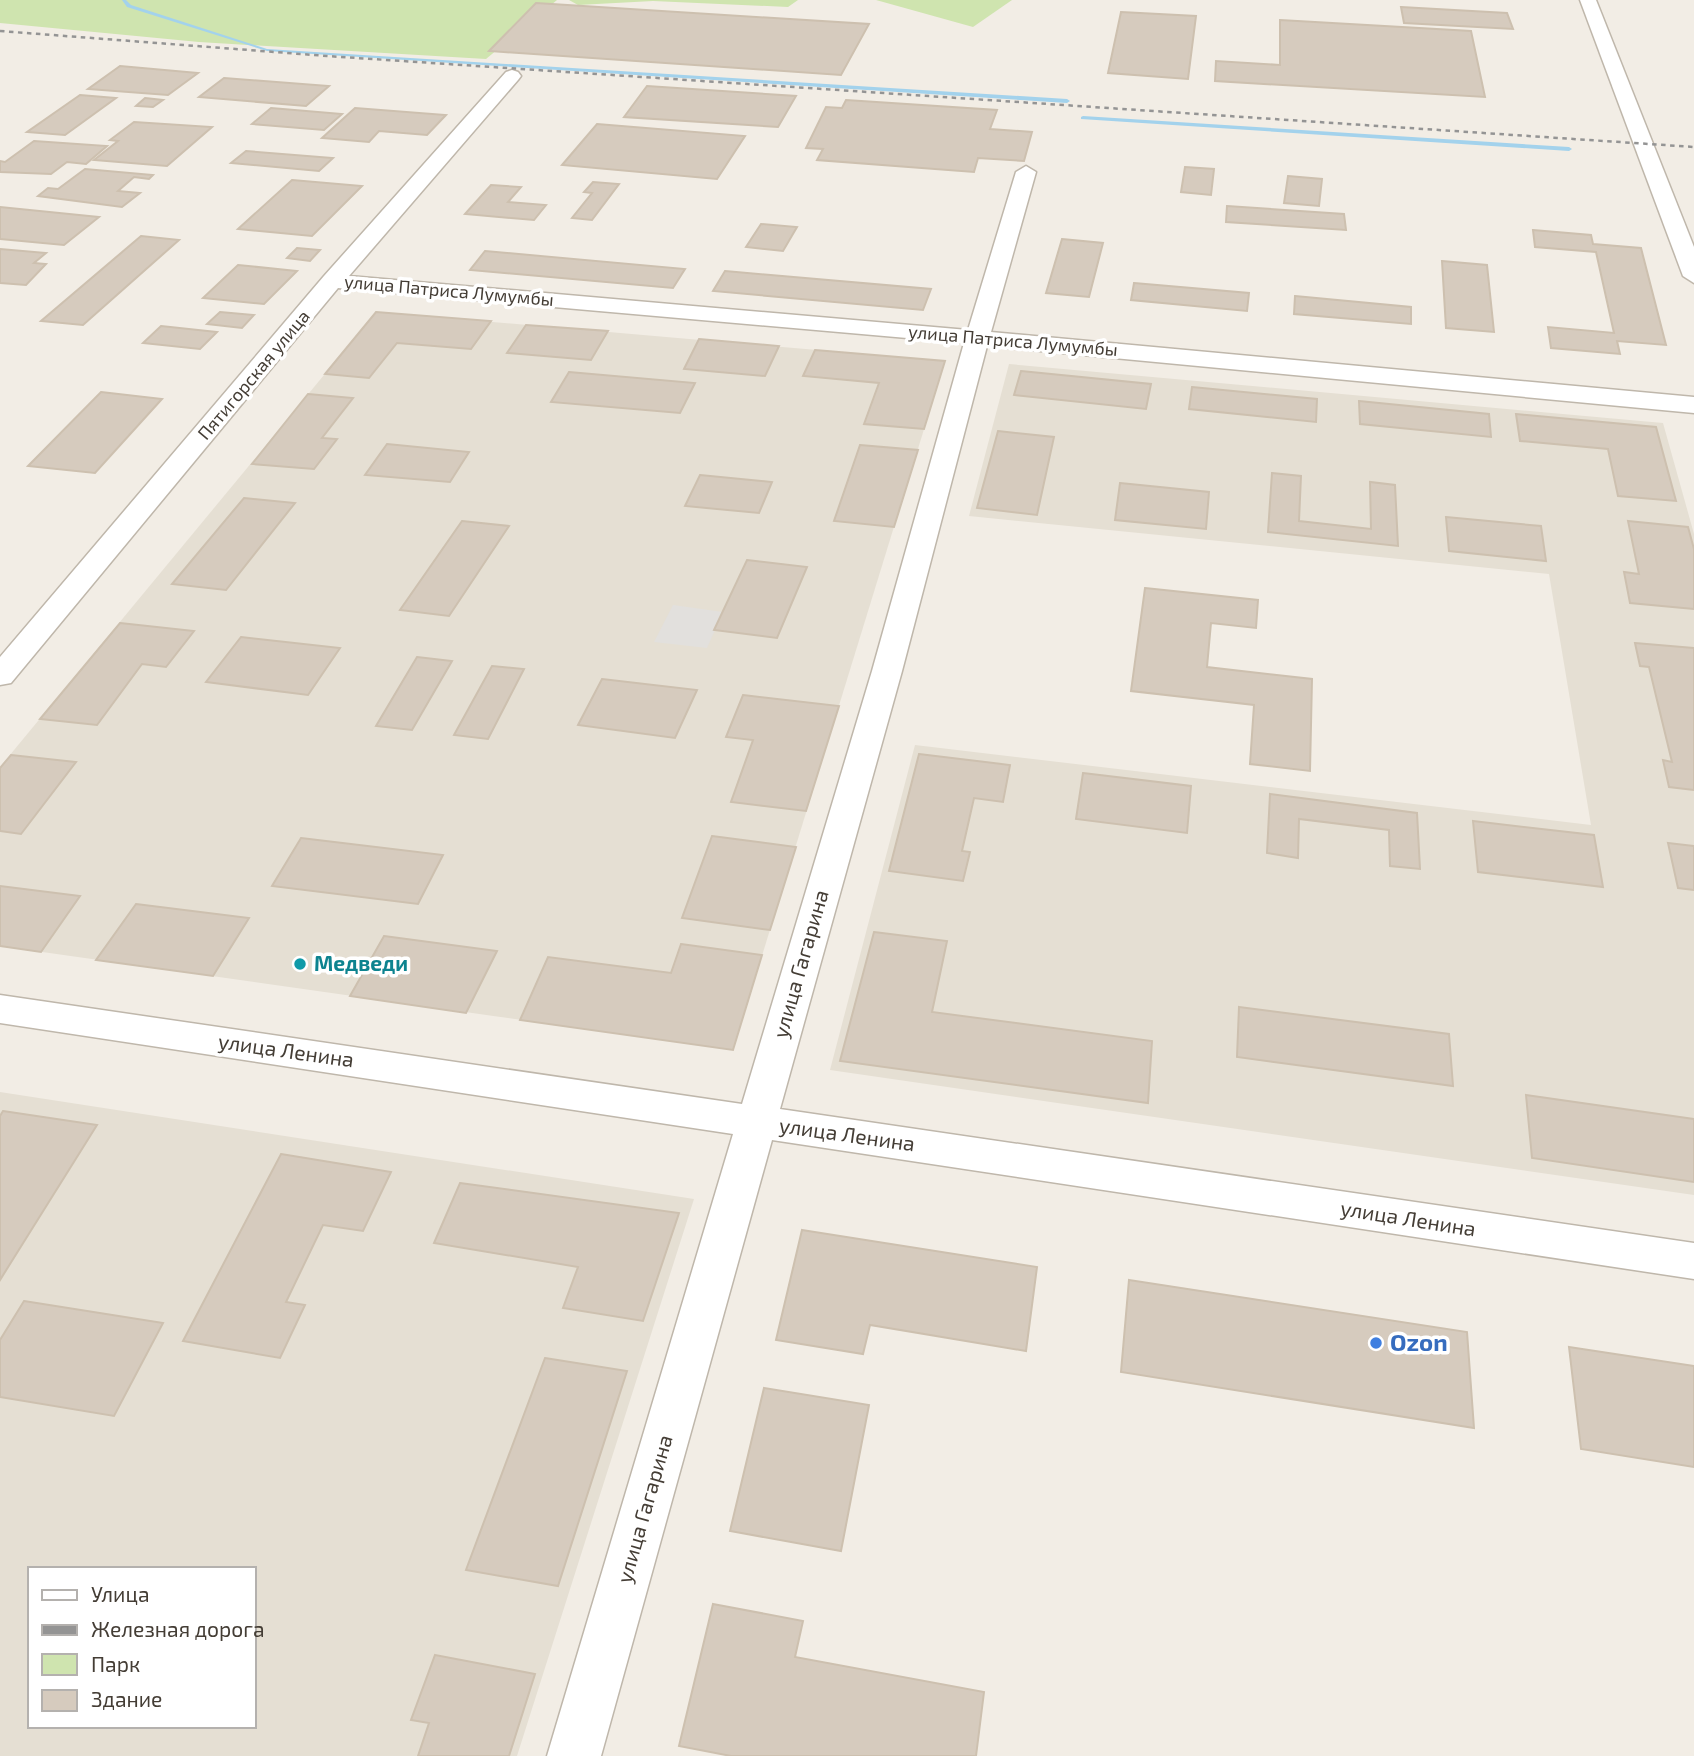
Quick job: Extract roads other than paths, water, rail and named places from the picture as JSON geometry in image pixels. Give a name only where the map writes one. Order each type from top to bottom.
[{"type":"street","points":[[1588,0],[1694,276]]},
{"type":"street","name":"Пятигорская улица","points":[[0,676],[332,281],[512,76]]},
{"type":"street","name":"улица Гагарина","points":[[574,1756],[887,671],[977,338],[1026,172]]},
{"type":"street","name":"улица Патриса Лумумбы","points":[[332,281],[977,338],[1692,411]]},
{"type":"street","name":"улица Ленина","points":[[0,1009],[1694,1261]]},
{"type":"waterway","points":[[124,0],[129,6],[267,50],[1067,101]]},
{"type":"waterway","points":[[1083,118],[1569,149]]},
{"type":"railway","points":[[0,31],[327,56],[1694,147]]},
{"type":"place","name":"Медведи","points":[[300,964]]},
{"type":"place","name":"Ozon","points":[[1376,1343]]}]
